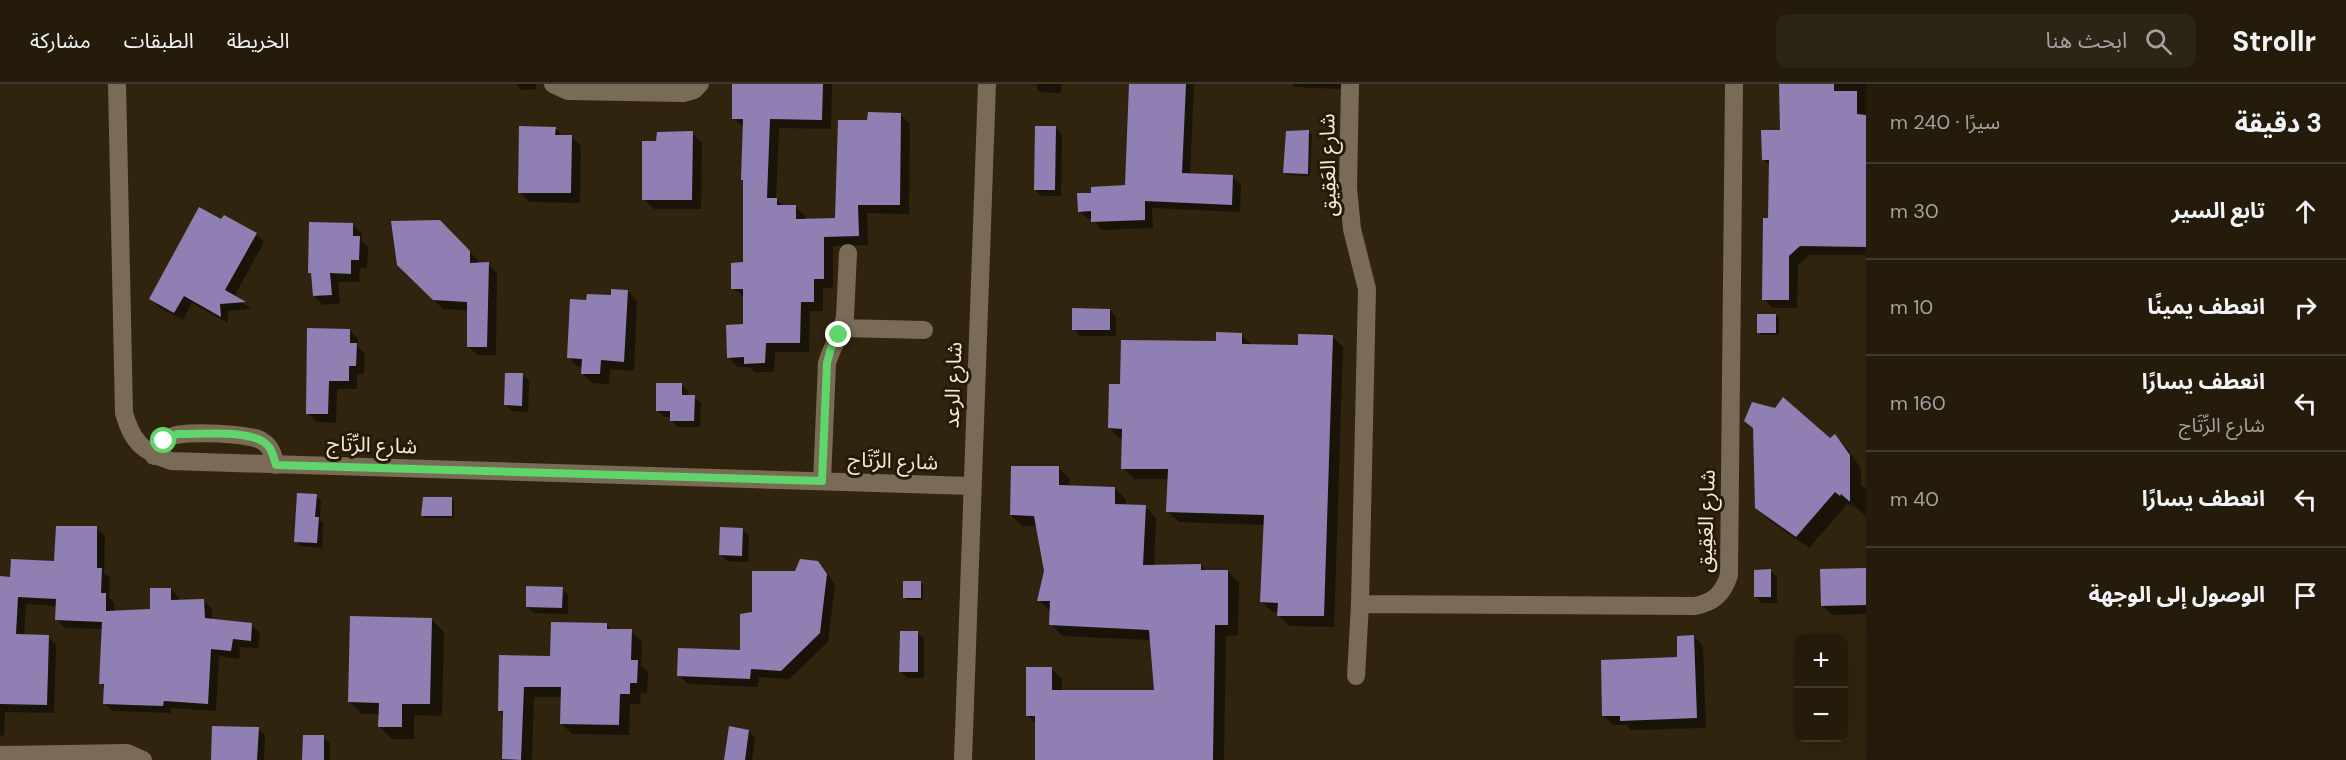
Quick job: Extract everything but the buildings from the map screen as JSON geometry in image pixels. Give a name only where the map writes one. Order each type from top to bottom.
[{"type":"street","points":[[117,84],[124,413],[129,430],[139,445],[154,456],[164,441],[177,434],[249,435],[261,439],[270,448],[276,465]]},
{"type":"street","points":[[553,84],[568,91],[682,93],[694,90],[700,84]]},
{"type":"street","name":"شارع الرعد","points":[[963,760],[987,84]]},
{"type":"street","name":"شارع العَقِيق","points":[[1350,84],[1348,188],[1352,229],[1367,289],[1360,604],[1356,676]]},
{"type":"street","name":"شارع العَقِيق","points":[[1360,604],[1695,606],[1718,597],[1729,575],[1734,84]]},
{"type":"street","points":[[822,481],[827,363],[831,348],[843,328],[848,253]]},
{"type":"street","points":[[843,328],[924,330]]},
{"type":"street","name":"شارع الرِّتَاج","points":[[154,456],[171,461],[276,465],[972,486]]},
{"type":"street","points":[[0,758],[2,755],[127,753],[143,760]]},
{"type":"route","points":[[164,441],[177,434],[249,435],[261,439],[270,448],[276,465],[822,481],[827,363],[831,348],[839,335]]}]
